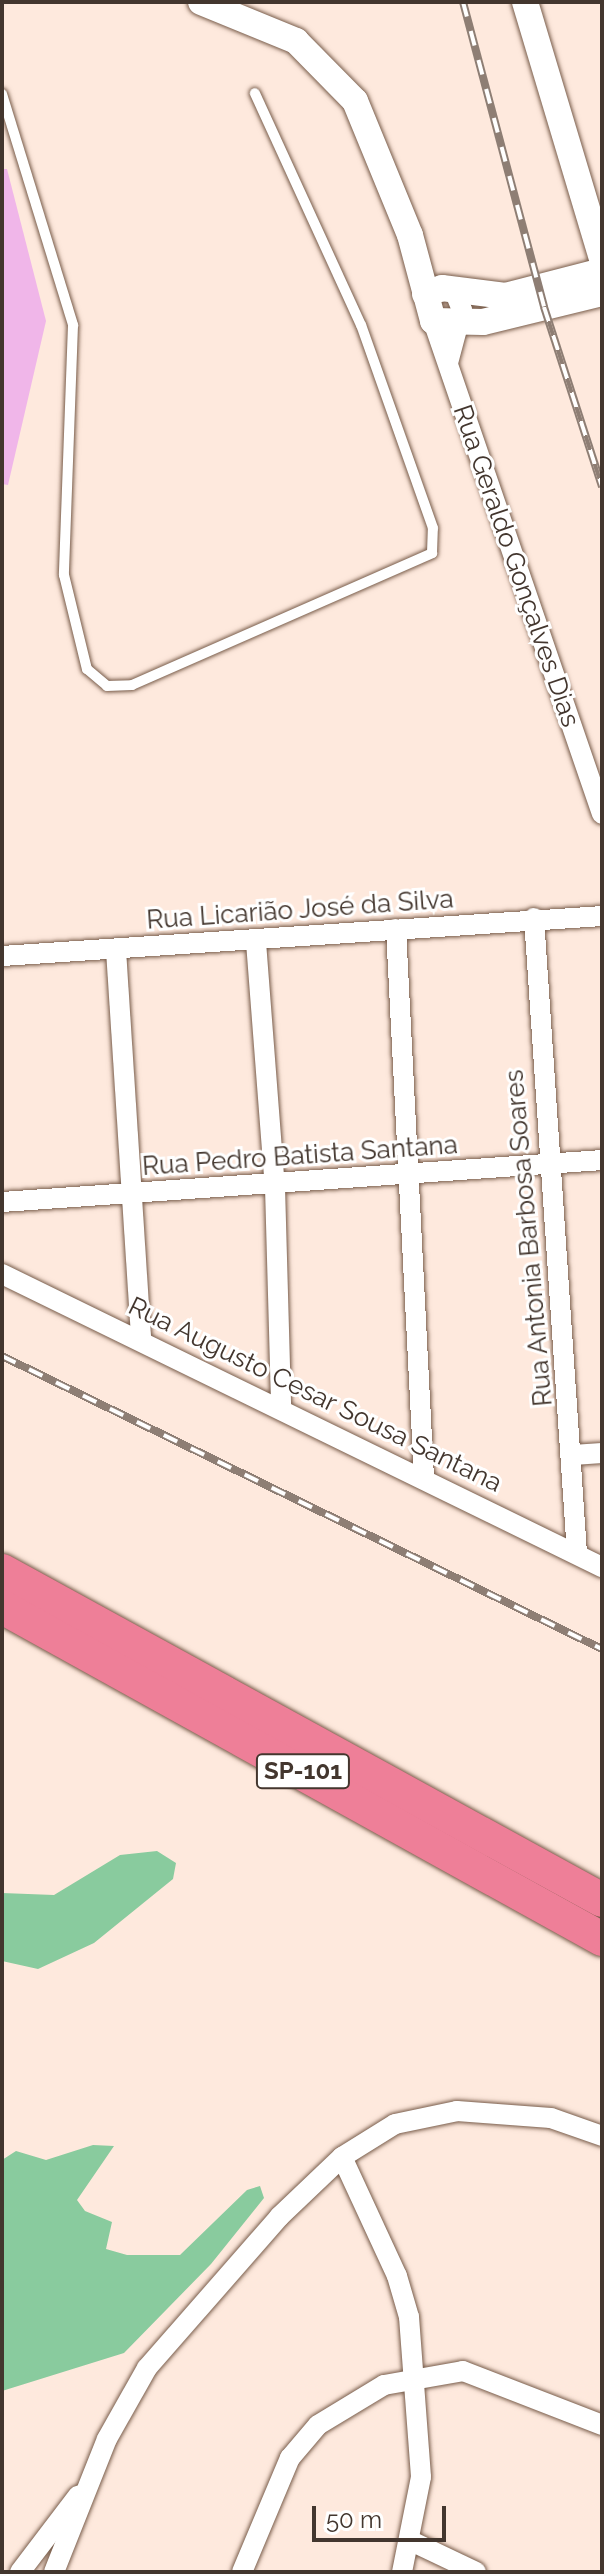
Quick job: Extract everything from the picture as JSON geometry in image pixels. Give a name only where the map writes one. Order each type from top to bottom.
[{"type":"highway","name":"SP-101","points":[[2,1571],[602,1900]]},
{"type":"highway","name":"SP-101","points":[[2,1607],[602,1939]]},
{"type":"street","name":"Rua Geraldo Gonçalves Dias","points":[[201,2],[268,25],[296,41],[355,101],[410,235],[433,321],[602,814]]},
{"type":"street","points":[[525,2],[602,258]]},
{"type":"street","name":"Rua Geraldo Gonçalves Dias","points":[[410,235],[434,273],[454,290]]},
{"type":"street","points":[[425,294],[454,290],[505,296],[602,271]]},
{"type":"street","points":[[448,363],[460,323],[454,290]]},
{"type":"street","points":[[433,321],[460,323],[602,293]]},
{"type":"street","name":"Rua Licarião José da Silva","points":[[2,956],[256,942],[534,918],[602,916]]},
{"type":"street","name":"Rua Antonia Barbosa Soares","points":[[534,918],[547,1163],[573,1455],[577,1553]]},
{"type":"street","points":[[396,929],[424,1478]]},
{"type":"street","points":[[256,942],[275,1187],[281,1407]]},
{"type":"street","points":[[116,950],[141,1337]]},
{"type":"street","name":"Rua Pedro Batista Santana","points":[[2,1202],[275,1187],[602,1160]]},
{"type":"street","name":"Rua Augusto Cesar Sousa Santana","points":[[2,1274],[141,1337],[602,1567]]},
{"type":"street","points":[[573,1455],[602,1453]]},
{"type":"street","points":[[54,2572],[89,2484],[147,2368],[279,2217],[342,2157],[395,2124],[457,2111],[551,2118],[602,2136]]},
{"type":"street","points":[[342,2157],[397,2276],[416,2377],[421,2477],[411,2541],[402,2572]]},
{"type":"street","points":[[242,2572],[273,2490],[318,2425],[354,2400],[416,2377],[463,2371],[602,2425]]},
{"type":"street","points":[[20,2572],[89,2484]]},
{"type":"street","points":[[411,2541],[476,2572]]},
{"type":"lane","points":[[2,94],[73,325],[64,575],[87,669],[107,686],[132,685],[432,553],[433,528],[361,325],[255,93]]},
{"type":"green space","points":[[157,1851],[176,1863],[173,1879],[94,1943],[38,1969],[2,1961],[2,1893],[54,1895],[120,1855]]},
{"type":"green space","points":[[93,2145],[114,2146],[77,2200],[85,2211],[112,2222],[106,2249],[127,2255],[180,2255],[247,2190],[260,2186],[264,2198],[211,2264],[124,2353],[2,2391],[2,2160],[16,2151],[46,2160]]},
{"type":"building","points":[[2,169],[7,169],[46,321],[8,485],[2,484]]},
{"type":"railway","points":[[463,2],[544,307],[602,487]]},
{"type":"railway","points":[[2,1356],[602,1649]]}]
